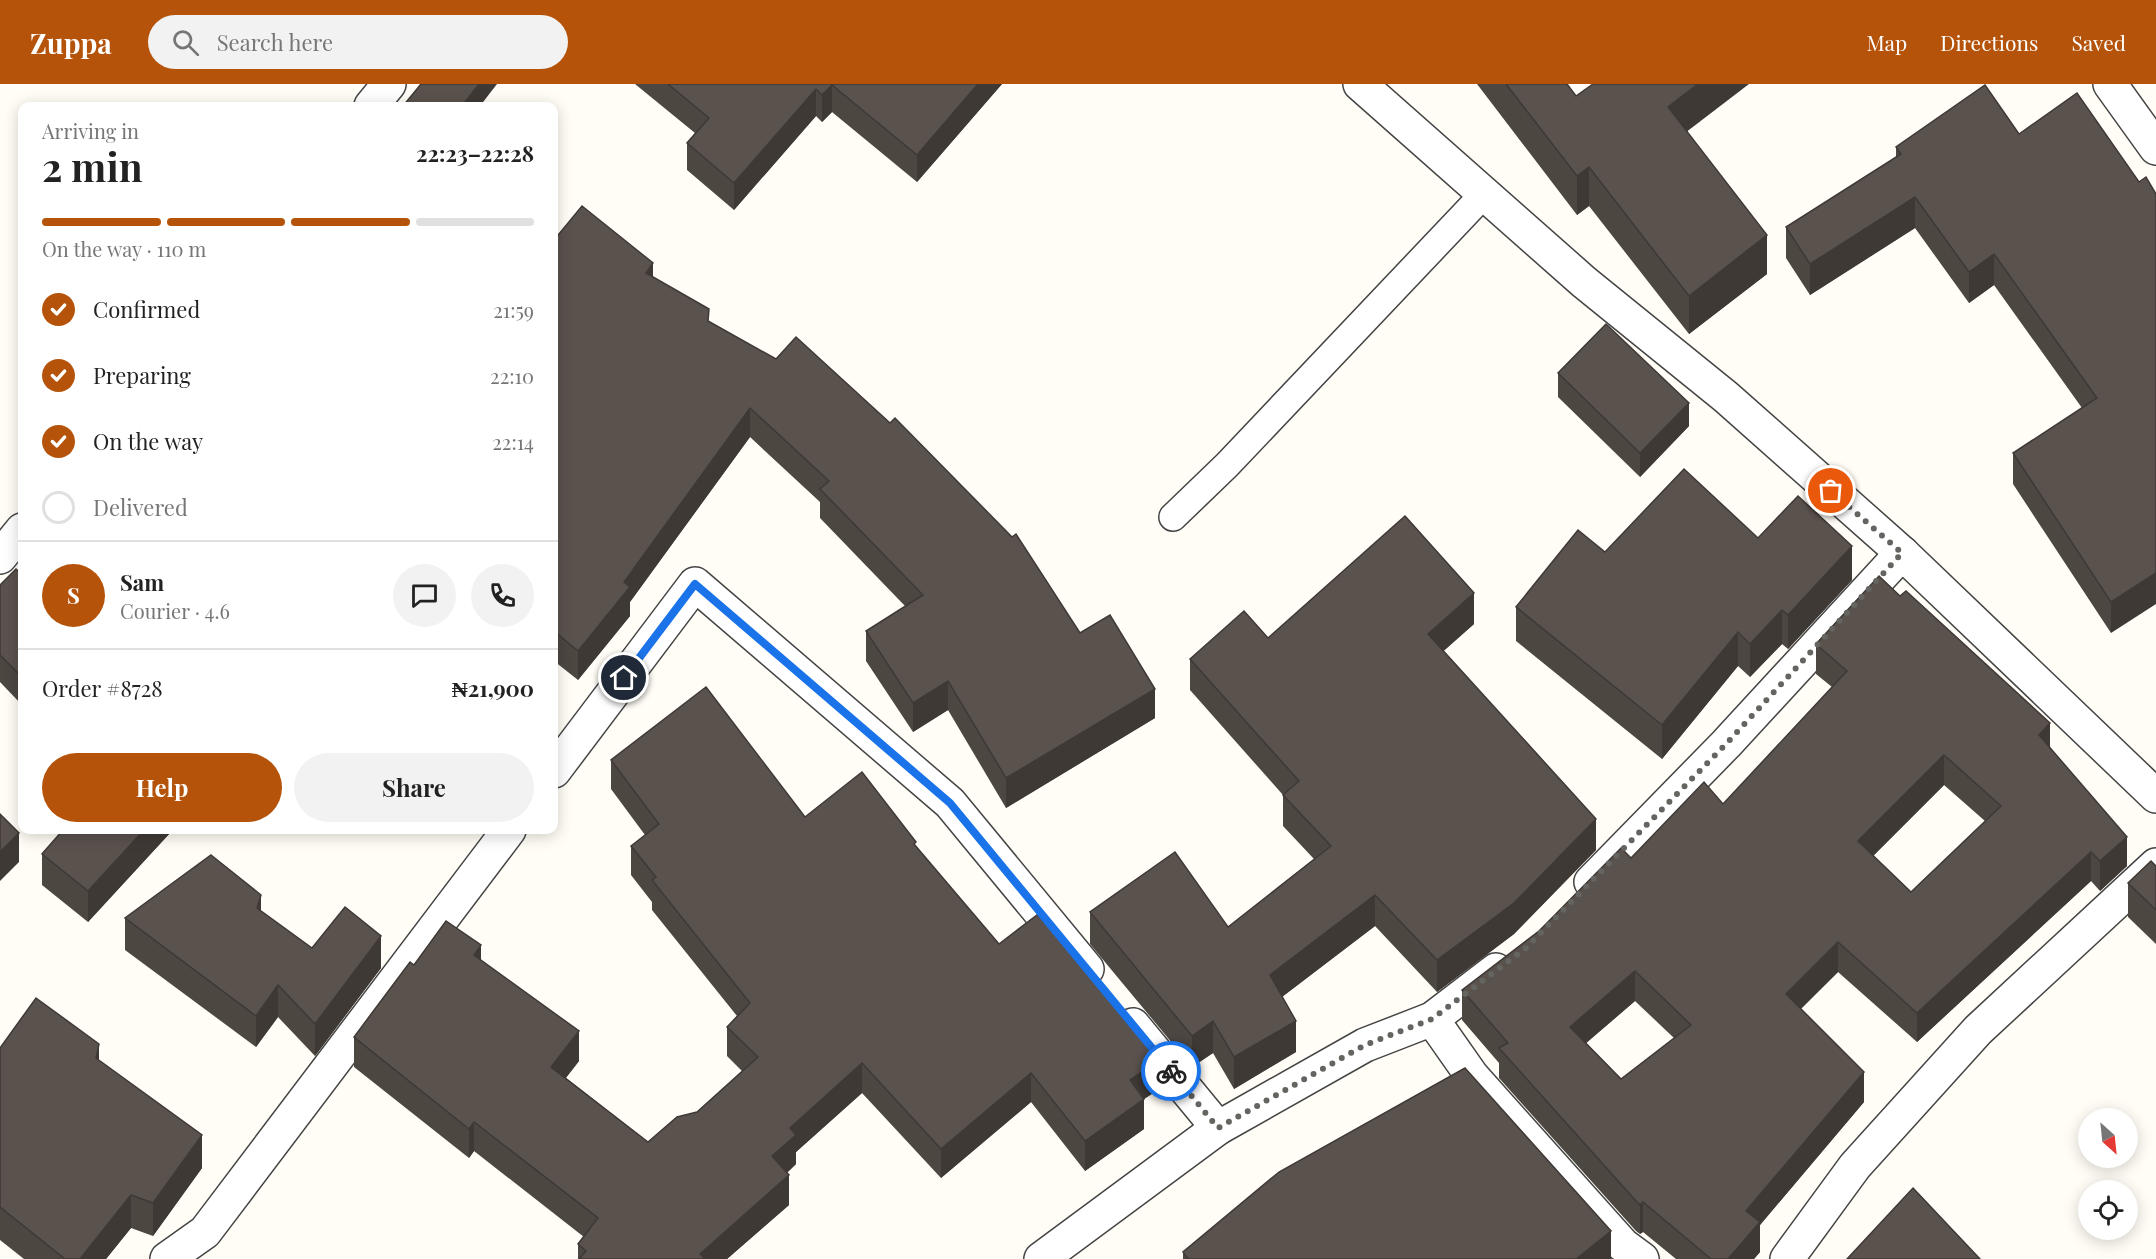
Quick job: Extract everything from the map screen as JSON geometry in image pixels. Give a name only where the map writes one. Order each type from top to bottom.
[{"type":"street","points":[[374,102],[390,84]]},
{"type":"street","points":[[1360,84],[1584,282],[1726,398],[1902,553],[2156,796]]},
{"type":"street","points":[[2110,84],[2156,148]]},
{"type":"street","points":[[0,557],[18,535]]},
{"type":"street","points":[[1568,905],[1726,744],[1902,553]]},
{"type":"street","points":[[558,766],[695,584],[950,803],[1218,1128]]},
{"type":"street","points":[[167,1259],[205,1232],[506,834]]},
{"type":"street","points":[[1787,1259],[1855,1166],[1978,1030],[2156,865]]},
{"type":"street","points":[[1041,1259],[1218,1128],[1365,1045],[1432,1019],[1517,955]]},
{"type":"street","points":[[1432,1019],[1472,1076],[1623,1245],[1642,1259]]},
{"type":"lane","points":[[1173,517],[1227,465],[1484,194]]},
{"type":"building","points":[[421,84],[479,84],[465,102],[406,102]]},
{"type":"building","points":[[668,84],[978,84],[917,155],[832,85],[822,95],[816,89],[734,183],[687,143],[709,118]]},
{"type":"building","points":[[1506,84],[1567,84],[1576,96],[1593,84],[1698,84],[1668,107],[1767,235],[1689,296],[1589,167],[1577,176]]},
{"type":"building","points":[[1985,85],[2019,134],[2077,93],[2139,182],[2146,177],[2156,194],[2156,573],[2111,602],[2013,453],[2097,398],[1994,254],[1969,272],[1915,197],[1810,264],[1786,227],[1901,154],[1896,147]]},
{"type":"building","points":[[582,206],[653,263],[646,273],[709,309],[708,321],[776,359],[796,337],[890,423],[895,418],[1012,537],[1016,534],[1080,633],[1110,615],[1155,689],[1006,778],[948,681],[913,703],[866,631],[923,595],[820,489],[829,481],[750,408],[624,582],[630,587],[578,651],[558,634],[558,235]]},
{"type":"building","points":[[1606,324],[1689,403],[1640,453],[1558,373]]},
{"type":"building","points":[[1684,469],[1758,538],[1798,496],[1852,546],[1788,615],[1782,610],[1750,644],[1738,632],[1662,725],[1516,607],[1578,530],[1605,552]]},
{"type":"building","points":[[1405,516],[1474,593],[1428,634],[1596,819],[1514,903],[1437,960],[1375,895],[1270,975],[1296,1021],[1234,1057],[1213,1021],[1192,1036],[1090,912],[1175,852],[1228,927],[1331,846],[1283,795],[1299,781],[1190,659],[1244,611],[1268,638]]},
{"type":"building","points":[[16,569],[18,571],[18,673],[0,655],[0,585]]},
{"type":"building","points":[[1879,576],[1900,596],[1906,591],[2050,723],[2039,735],[2127,837],[2100,861],[2091,852],[1917,1013],[1838,942],[1786,994],[1864,1072],[1746,1211],[1760,1222],[1728,1259],[1711,1259],[1643,1202],[1640,1205],[1636,1201],[1499,1048],[1508,1043],[1462,990],[1539,931],[1621,848],[1631,858],[1704,782],[1723,804],[1847,671],[1816,644]],"holes":[[[1944,755],[2001,806],[1911,892],[1858,841]],[[1635,971],[1691,1025],[1621,1079],[1570,1027]]]},
{"type":"building","points":[[706,687],[805,817],[862,772],[916,842],[914,844],[999,944],[1037,915],[1060,936],[1161,1059],[1130,1080],[1144,1099],[1085,1141],[1031,1073],[941,1149],[862,1063],[790,1128],[796,1135],[772,1156],[789,1175],[700,1254],[705,1259],[579,1259],[586,1251],[578,1244],[598,1218],[474,1122],[469,1129],[354,1037],[410,962],[414,965],[446,921],[481,945],[474,955],[579,1031],[551,1067],[648,1142],[677,1117],[697,1112],[758,1057],[727,1027],[750,1003],[652,880],[656,877],[631,846],[659,824],[611,760]]},
{"type":"building","points":[[0,814],[18,834],[0,852]]},
{"type":"building","points":[[60,834],[140,834],[88,891],[42,854]]},
{"type":"building","points":[[211,855],[261,895],[257,908],[312,948],[345,907],[381,936],[315,1024],[278,985],[256,1016],[125,918]]},
{"type":"building","points":[[2151,861],[2156,866],[2156,910],[2128,883]]},
{"type":"building","points":[[36,998],[99,1044],[96,1058],[202,1135],[153,1203],[131,1195],[80,1259],[65,1259],[0,1207],[0,1048]]},
{"type":"building","points":[[1465,1068],[1611,1231],[1576,1259],[1188,1259],[1183,1252],[1279,1172]]},
{"type":"building","points":[[1913,1188],[1980,1259],[1847,1259]]},
{"type":"way so far","points":[[1171,1071],[1218,1128],[1365,1045],[1432,1019],[1526,948],[1726,744],[1902,553],[1831,491]]},
{"type":"route","points":[[624,678],[695,584],[950,803],[1171,1071]]}]
